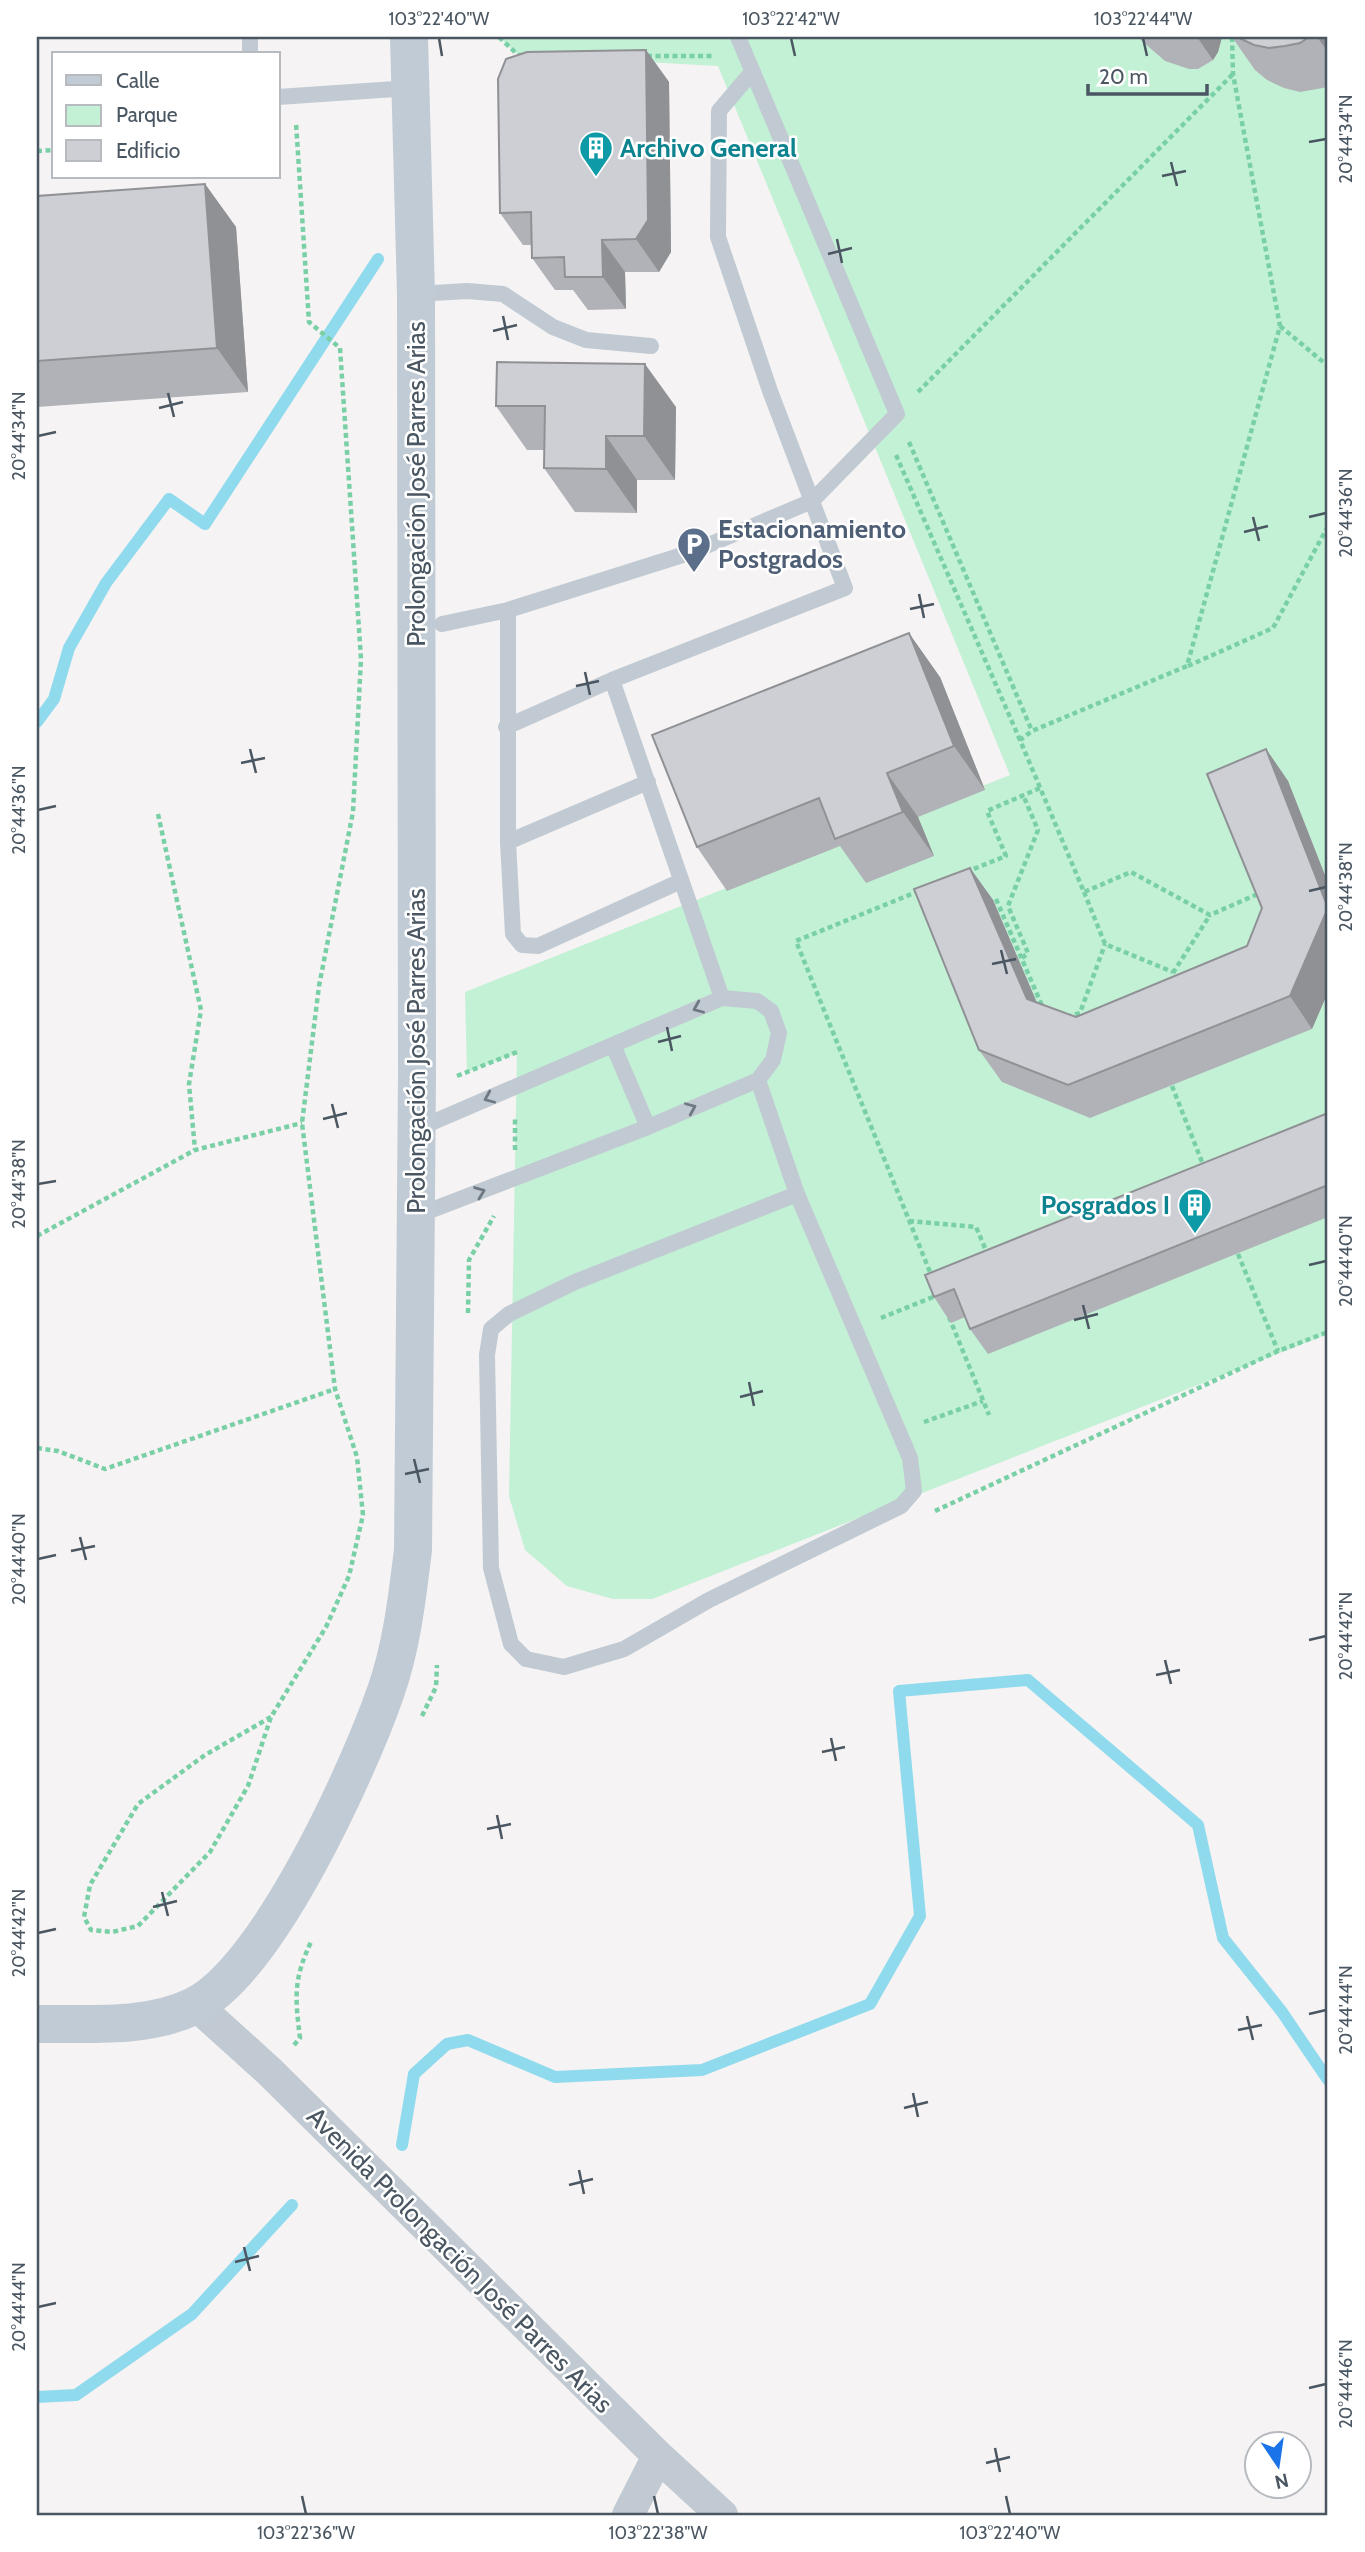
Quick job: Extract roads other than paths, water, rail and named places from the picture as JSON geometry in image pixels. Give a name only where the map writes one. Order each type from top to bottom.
[{"type":"main road","name":"Prolongación José Parres Arias","points":[[37,2024],[125,2022],[161,2018],[196,2005],[228,1980],[259,1942],[310,1860],[350,1780],[386,1690],[404,1626],[412,1550],[417,1129],[416,294],[409,37]]},
{"type":"street","name":"Avenida Prolongación José Parres Arias","points":[[196,2005],[268,2071],[658,2456],[722,2515]]},
{"type":"street","points":[[628,2515],[658,2456]]},
{"type":"lane","points":[[442,624],[508,610],[692,552],[812,501],[897,414],[738,37]]},
{"type":"lane","points":[[506,727],[612,680],[845,588],[770,391],[718,237],[719,111],[752,72]]},
{"type":"lane","points":[[286,97],[410,88]]},
{"type":"lane","points":[[416,294],[467,291],[503,294],[553,327],[586,340],[651,346]]},
{"type":"lane","points":[[508,610],[506,727],[513,934],[522,945],[538,946],[681,881]]},
{"type":"lane","points":[[612,680],[722,998]]},
{"type":"lane","points":[[508,842],[648,782]]},
{"type":"lane","points":[[416,1216],[648,1127],[758,1080],[773,1060],[779,1033],[771,1011],[757,1001],[722,998],[417,1129]]},
{"type":"lane","points":[[613,1045],[648,1127]]},
{"type":"lane","points":[[758,1080],[797,1194],[910,1458],[914,1491],[901,1506],[709,1600],[624,1649],[564,1667],[526,1659],[511,1644],[492,1568],[487,1355],[491,1329],[509,1314],[575,1282],[797,1194]]},
{"type":"waterway","points":[[37,722],[54,699],[69,648],[106,583],[169,499],[205,524],[378,259]]},
{"type":"waterway","points":[[402,2145],[414,2074],[447,2044],[468,2040],[555,2077],[702,2070],[870,2004],[920,1916],[899,1691],[1028,1680],[1198,1825],[1223,1938],[1282,2012],[1328,2080]]},
{"type":"waterway","points":[[37,2397],[76,2395],[192,2314],[292,2205]]},
{"type":"place","name":"Archivo General","points":[[596,178]]},
{"type":"place","name":"Estacionamiento Postgrados","points":[[694,574]]},
{"type":"place","name":"Posgrados I","points":[[1195,1235]]}]
